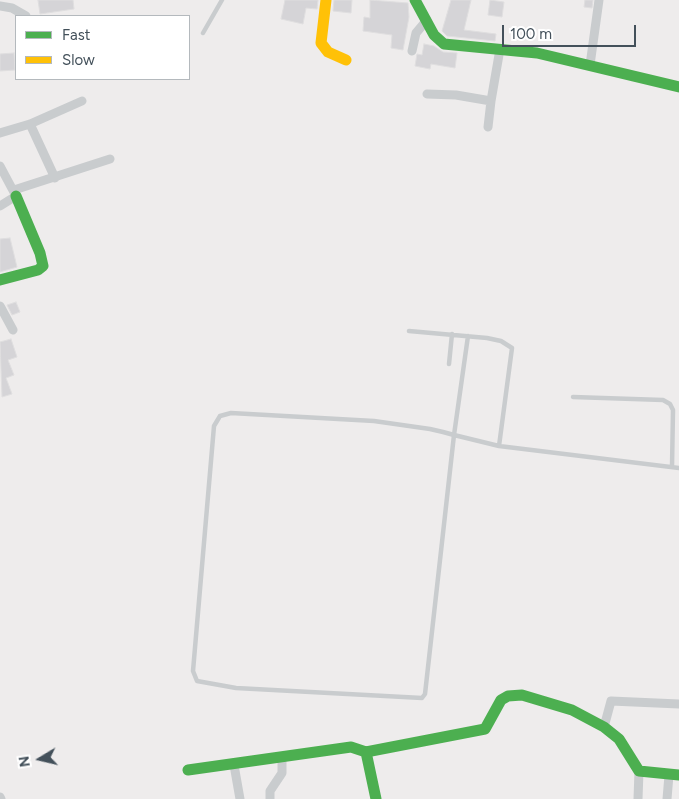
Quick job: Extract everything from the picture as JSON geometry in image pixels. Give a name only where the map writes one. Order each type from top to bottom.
[{"type":"street","points":[[326,0],[321,43],[328,52],[346,60]]},
{"type":"street","points":[[415,0],[440,42],[537,54],[679,87]]},
{"type":"street","points":[[590,65],[599,0]]},
{"type":"street","points":[[0,6],[12,8],[24,15]]},
{"type":"street","points":[[412,51],[416,33],[427,20]]},
{"type":"street","points":[[488,127],[500,49]]},
{"type":"street","points":[[427,94],[456,95],[491,101]]},
{"type":"street","points":[[0,133],[30,124],[82,101]]},
{"type":"street","points":[[30,124],[55,178]]},
{"type":"street","points":[[0,206],[15,193],[110,159]]},
{"type":"street","points":[[0,166],[15,193],[40,253],[43,266],[34,272],[0,280]]},
{"type":"street","points":[[0,306],[13,330]]},
{"type":"street","points":[[188,770],[351,747],[362,749],[366,752],[463,735],[484,729],[498,702],[508,696],[522,695],[572,710],[604,727],[619,739],[639,771],[638,799]]},
{"type":"street","points":[[604,727],[611,701],[679,704]]},
{"type":"street","points":[[366,752],[376,799]]},
{"type":"street","points":[[270,799],[270,791],[282,773],[282,758]]},
{"type":"street","points":[[234,765],[240,799]]},
{"type":"street","points":[[639,771],[674,775],[667,799]]},
{"type":"lane","points":[[203,33],[222,0]]},
{"type":"lane","points":[[409,331],[452,334],[501,341],[512,348],[499,446]]},
{"type":"lane","points":[[450,364],[452,334]]},
{"type":"lane","points":[[468,336],[454,435],[422,698],[236,688],[197,681],[192,671],[214,426],[220,416],[231,413],[374,421],[430,429],[454,435],[499,446],[679,468]]},
{"type":"lane","points":[[573,397],[663,400],[670,404],[673,410],[672,467]]},
{"type":"building","points":[[38,0],[73,0],[74,9],[40,14]]},
{"type":"building","points":[[285,0],[318,0],[317,9],[306,8],[303,24],[281,19]]},
{"type":"building","points":[[334,0],[352,0],[351,13],[333,11]]},
{"type":"building","points":[[370,0],[408,3],[409,17],[403,50],[391,48],[392,35],[363,31],[364,17],[370,18]]},
{"type":"building","points":[[451,0],[471,0],[464,30],[496,34],[495,41],[447,36],[442,31]]},
{"type":"building","points":[[490,0],[504,2],[502,17],[488,15]]},
{"type":"building","points":[[585,0],[593,0],[592,8],[584,7]]},
{"type":"building","points":[[424,44],[434,46],[443,52],[457,53],[455,68],[431,64],[430,69],[415,66],[417,54],[422,55]]},
{"type":"building","points":[[14,53],[15,70],[0,71],[0,54]]},
{"type":"building","points":[[10,238],[17,267],[0,272],[0,239]]},
{"type":"building","points":[[16,302],[20,312],[12,315],[7,305]]},
{"type":"building","points":[[11,339],[17,357],[8,360],[14,375],[6,378],[12,394],[2,397],[0,342]]},
{"type":"traffic: fast","points":[[415,0],[434,35],[444,44],[537,53],[679,87]]},
{"type":"traffic: fast","points":[[0,280],[38,270],[43,266],[40,253],[16,196]]},
{"type":"traffic: fast","points":[[376,799],[366,752],[485,729],[501,700],[508,696],[522,695],[572,710],[604,727],[619,739],[639,771],[679,775]]},
{"type":"traffic: fast","points":[[188,770],[351,747],[366,752]]},
{"type":"traffic: slow","points":[[326,0],[321,43],[328,52],[346,60]]}]
